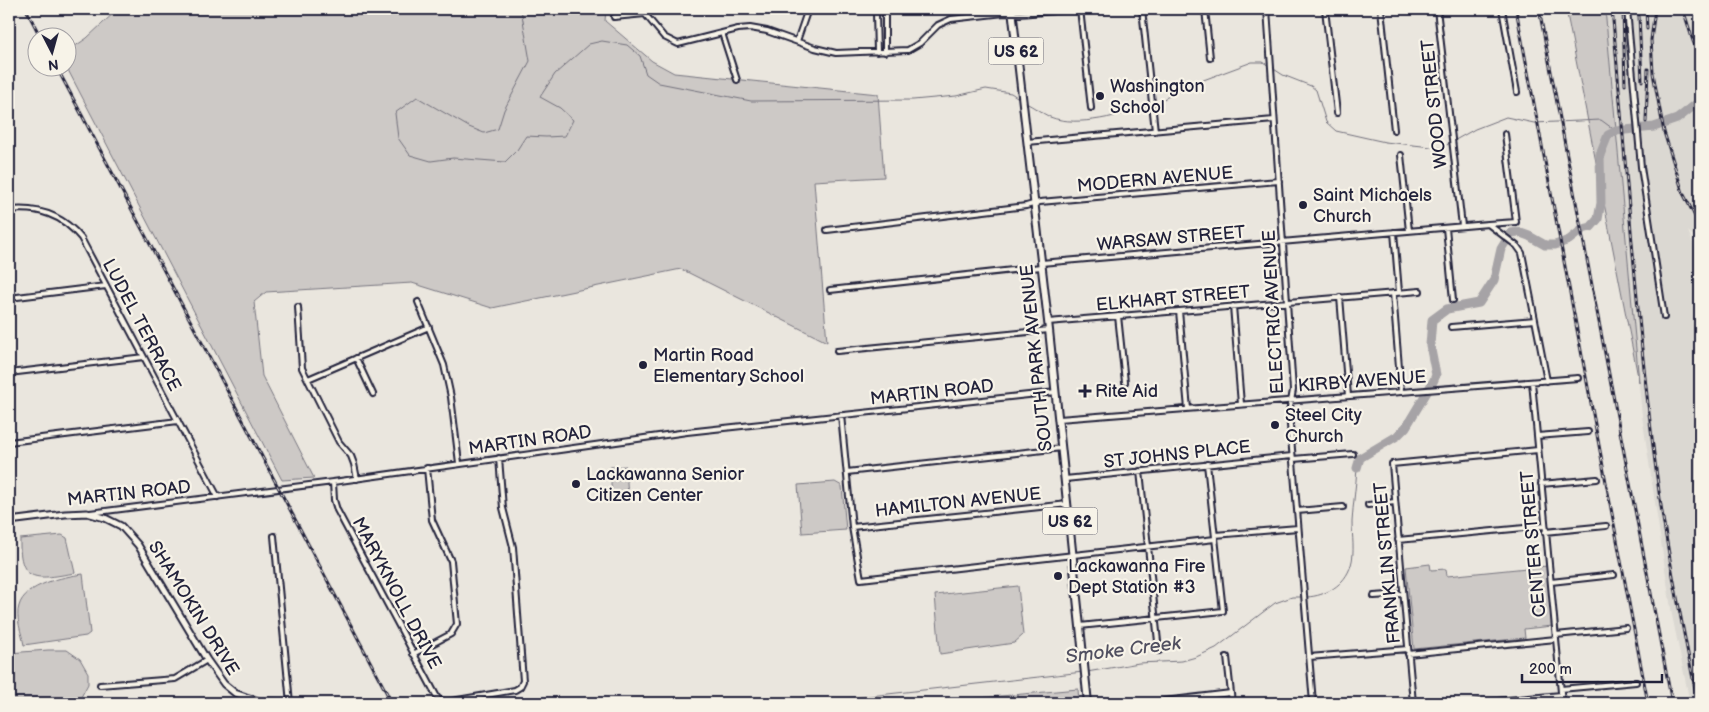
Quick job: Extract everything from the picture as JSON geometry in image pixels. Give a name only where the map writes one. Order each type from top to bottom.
[{"type":"main road","name":"SOUTH PARK AVENUE","points":[[1012,11],[1056,392],[1088,703]]},
{"type":"street","points":[[645,14],[647,9]]},
{"type":"street","points":[[797,41],[808,9]]},
{"type":"street","points":[[877,52],[876,13],[881,9],[885,12],[885,52]]},
{"type":"street","points":[[645,14],[664,38],[673,43],[684,44],[744,28],[759,29],[820,50],[836,53],[904,50],[914,47],[925,39],[938,25],[951,19],[1012,11],[1078,9],[1091,108]]},
{"type":"street","points":[[1142,9],[1155,131]]},
{"type":"street","points":[[1205,9],[1210,58]]},
{"type":"street","name":"ELECTRIC AVENUE","points":[[1266,9],[1280,181],[1286,302],[1293,390],[1289,412],[1313,703]]},
{"type":"street","points":[[1325,9],[1337,113]]},
{"type":"street","points":[[1381,9],[1394,130]]},
{"type":"street","name":"WOOD STREET","points":[[1437,9],[1462,226]]},
{"type":"street","points":[[1502,9],[1518,92]]},
{"type":"street","points":[[1627,9],[1645,196],[1664,317]]},
{"type":"street","points":[[614,17],[645,14]]},
{"type":"street","points":[[722,33],[737,80]]},
{"type":"street","points":[[1026,142],[1274,120]]},
{"type":"street","name":"WARSAW STREET","points":[[830,290],[1041,265],[1516,222],[1505,134]]},
{"type":"street","points":[[1401,155],[1409,231]]},
{"type":"street","name":"MODERN AVENUE","points":[[827,230],[1026,206],[1040,202],[1280,181]]},
{"type":"street","name":"LUDEL TERRACE","points":[[9,210],[40,210],[69,224],[81,238],[218,496]]},
{"type":"street","points":[[1488,224],[1513,243],[1522,253],[1547,381]]},
{"type":"street","points":[[1446,228],[1453,300]]},
{"type":"street","points":[[1394,232],[1399,292]]},
{"type":"street","points":[[9,298],[106,286]]},
{"type":"street","name":"ELKHART STREET","points":[[1048,322],[1420,291]]},
{"type":"street","points":[[1393,293],[1401,392]]},
{"type":"street","points":[[1340,297],[1348,396]]},
{"type":"street","points":[[418,302],[444,365],[459,463]]},
{"type":"street","points":[[1233,306],[1241,404]]},
{"type":"street","points":[[298,307],[302,368],[339,442],[351,456],[357,479]]},
{"type":"street","points":[[1179,311],[1188,409]]},
{"type":"street","points":[[1118,316],[1125,382]]},
{"type":"street","points":[[1451,327],[1535,320]]},
{"type":"street","points":[[308,379],[428,327]]},
{"type":"street","points":[[836,351],[1049,330]]},
{"type":"street","points":[[9,373],[144,357]]},
{"type":"street","points":[[356,358],[373,394]]},
{"type":"street","name":"KIRBY AVENUE","points":[[1058,419],[1578,378]]},
{"type":"street","name":"CENTER STREET","points":[[1532,382],[1562,703]]},
{"type":"street","name":"MARTIN ROAD","points":[[9,521],[357,479],[687,432],[1056,392]]},
{"type":"street","points":[[842,415],[852,527],[860,578],[1298,528]]},
{"type":"street","points":[[9,442],[178,421]]},
{"type":"street","points":[[1537,436],[1588,432]]},
{"type":"street","points":[[847,472],[1062,448]]},
{"type":"street","name":"FRANKLIN STREET","points":[[1413,703],[1392,464],[1538,450]]},
{"type":"street","name":"ST JOHNS PLACE","points":[[1065,479],[1207,464],[1353,454]]},
{"type":"street","name":"MARYKNOLL DRIVE","points":[[333,482],[334,500],[337,510],[438,699],[442,702],[515,690],[522,685],[512,547],[503,508],[498,458]]},
{"type":"street","points":[[1080,626],[1223,611],[1207,464]]},
{"type":"street","points":[[414,654],[450,634],[457,624],[451,561],[432,520],[427,468]]},
{"type":"street","points":[[1140,471],[1158,651]]},
{"type":"street","points":[[1541,484],[1597,479]]},
{"type":"street","points":[[1368,505],[1395,502]]},
{"type":"street","name":"HAMILTON AVENUE","points":[[852,527],[1068,504]]},
{"type":"street","points":[[1297,510],[1343,507]]},
{"type":"street","name":"SHAMOKIN DRIVE","points":[[87,513],[114,522],[133,538],[218,678],[230,689],[246,697],[259,701],[285,703]]},
{"type":"street","points":[[1398,540],[1545,526]]},
{"type":"street","points":[[1545,532],[1606,526]]},
{"type":"street","points":[[274,536],[290,703]]},
{"type":"street","points":[[1550,582],[1614,575]]},
{"type":"street","points":[[1374,596],[1403,594]]},
{"type":"street","points":[[1309,657],[1408,652],[1626,628]]},
{"type":"street","points":[[1228,657],[1232,703]]},
{"type":"street","points":[[100,685],[175,679],[207,660]]},
{"type":"street","points":[[1561,689],[1636,682]]},
{"type":"street","points":[[1164,702],[1231,694]]},
{"type":"street","points":[[1476,703],[1562,695]]},
{"type":"street","points":[[248,703],[259,701]]},
{"type":"shaded area","points":[[118,9],[606,9],[605,21],[652,61],[674,73],[878,94],[884,177],[814,181],[827,342],[681,269],[492,308],[412,283],[266,292],[254,302],[262,376],[314,478],[282,480],[72,78],[78,78],[78,44]]},
{"type":"shaded area","points":[[1566,9],[1605,9],[1639,382]]},
{"type":"shaded area","points":[[1605,9],[1697,9],[1700,21],[1700,242],[1688,231],[1700,261],[1700,703],[1690,703],[1672,615],[1642,416]]},
{"type":"shaded area","points":[[626,466],[628,498],[612,500],[610,467]]},
{"type":"shaded area","points":[[835,482],[842,486],[846,530],[802,533],[798,485]]},
{"type":"shaded area","points":[[62,535],[67,538],[75,573],[41,577],[33,576],[27,572],[23,565],[20,539]]},
{"type":"shaded area","points":[[1430,564],[1431,570],[1446,569],[1447,576],[1547,566],[1553,626],[1524,629],[1525,638],[1414,649],[1406,567]]},
{"type":"shaded area","points":[[83,574],[90,633],[86,636],[24,645],[18,615],[19,606],[23,598],[29,592],[46,583]]},
{"type":"shaded area","points":[[1018,586],[1023,635],[1014,643],[940,654],[935,595]]},
{"type":"shaded area","points":[[67,650],[80,659],[88,673],[88,684],[80,699],[90,699],[90,703],[9,703],[9,653]]},
{"type":"shaded area","points":[[1078,689],[1079,703],[924,703]]},
{"type":"waterway","points":[[521,9],[530,61],[504,110],[498,129],[484,133],[469,127],[417,97],[395,113],[398,138],[410,155],[431,161],[453,158],[505,162],[517,150],[526,136],[565,136],[573,120],[560,108],[540,97],[555,74],[589,44],[602,41],[627,45],[640,56],[646,74],[659,83],[751,101],[913,100],[956,96],[986,89],[1011,93],[1020,99]]},
{"type":"waterway","points":[[1154,104],[1190,85],[1252,62],[1263,62],[1283,75],[1311,86],[1316,90],[1326,122],[1336,131],[1385,142],[1441,148],[1475,129],[1506,117],[1534,123],[1601,120],[1616,131]]},
{"type":"waterway","name":"Smoke Creek","points":[[1357,468],[1360,458],[1397,436],[1406,427],[1436,375],[1430,345],[1432,320],[1447,309],[1479,303],[1494,280],[1501,249],[1511,233],[1518,232],[1545,245],[1555,245],[1569,240],[1583,229],[1591,227],[1598,219],[1601,203],[1600,155],[1608,135],[1616,131],[1654,127],[1677,119],[1700,101]]},
{"type":"waterway","points":[[1026,103],[1050,117],[1074,121],[1100,119],[1151,105]]},
{"type":"waterway","name":"Smoke Creek","points":[[1307,597],[1328,592],[1334,588],[1344,578],[1351,565],[1353,549],[1352,522],[1357,468]]},
{"type":"waterway","name":"Smoke Creek","points":[[1087,672],[1139,663],[1182,661],[1196,657],[1216,648],[1275,603],[1292,597],[1303,597]]},
{"type":"waterway","name":"Smoke Creek","points":[[808,703],[1083,672]]},
{"type":"railway","points":[[26,9],[36,28]]},
{"type":"railway","points":[[1516,9],[1648,703]]},
{"type":"railway","points":[[1539,9],[1672,703]]},
{"type":"railway","points":[[1612,9],[1639,315],[1652,438],[1668,550],[1698,703]]},
{"type":"railway","points":[[1623,9],[1625,85]]},
{"type":"railway","points":[[1646,9],[1647,29]]},
{"type":"railway","points":[[1655,9],[1651,40],[1653,73],[1664,132],[1683,193],[1700,226]]},
{"type":"railway","points":[[1683,9],[1693,41],[1700,55]]},
{"type":"railway","points":[[1639,16],[1642,81]]},
{"type":"railway","points":[[1646,122],[1648,69]]},
{"type":"railway","points":[[62,78],[392,703]]},
{"type":"place","name":"Washington School","points":[[1100,96]]},
{"type":"place","name":"Saint Michaels Church","points":[[1303,205]]},
{"type":"place","name":"Martin Road Elementary School","points":[[643,365]]},
{"type":"place","name":"Rite Aid","points":[[1085,391]]},
{"type":"place","name":"Steel City Church","points":[[1275,425]]},
{"type":"place","name":"Lackawanna Senior Citizen Center","points":[[576,484]]},
{"type":"place","name":"Lackawanna Fire Dept Station #3","points":[[1058,576]]}]
